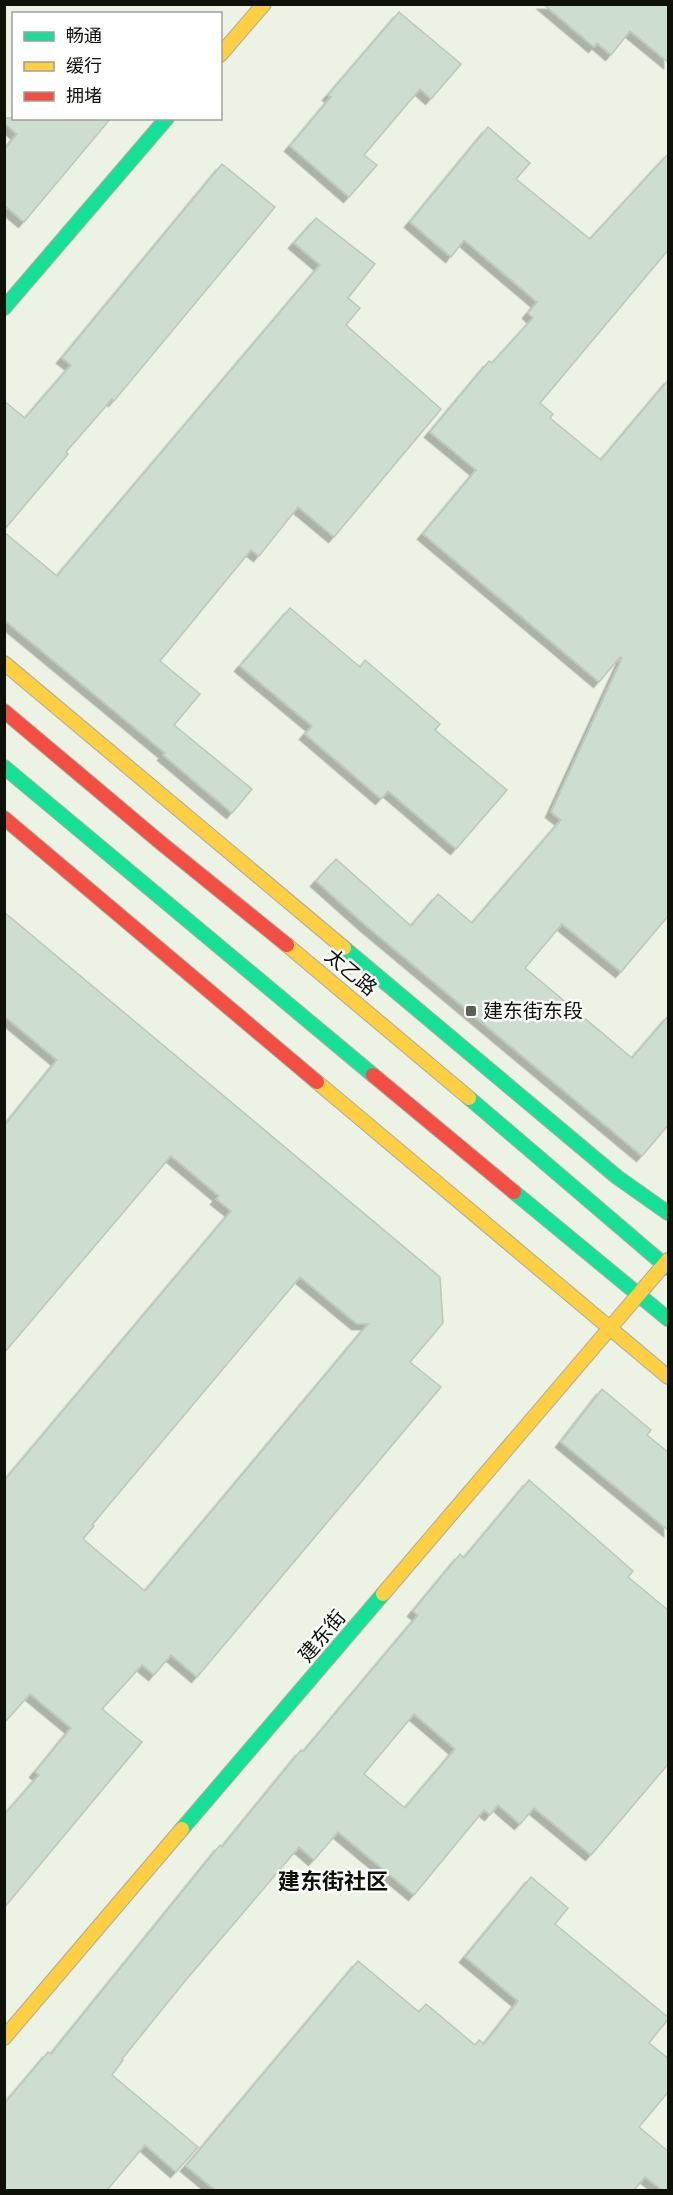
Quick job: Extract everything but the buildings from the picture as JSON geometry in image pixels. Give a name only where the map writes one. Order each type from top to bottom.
[{"type":"main road","points":[[222,53],[264,4]]},
{"type":"main road","points":[[4,308],[164,120]]},
{"type":"main road","points":[[4,663],[617,1176],[669,1213]]},
{"type":"main road","name":"太乙路","points":[[4,711],[161,843],[341,988],[667,1265]]},
{"type":"main road","points":[[4,767],[669,1319]]},
{"type":"main road","points":[[4,818],[669,1377]]},
{"type":"main road","name":"建东街","points":[[4,2038],[610,1328],[667,1265]]},
{"type":"traffic: fast","points":[[4,308],[165,120]]},
{"type":"traffic: fast","points":[[4,767],[373,1075]]},
{"type":"traffic: fast","points":[[344,948],[617,1177],[668,1213]]},
{"type":"traffic: fast","points":[[469,1098],[668,1268]]},
{"type":"traffic: fast","points":[[514,1192],[668,1319]]},
{"type":"traffic: fast","points":[[182,1829],[383,1594]]},
{"type":"traffic: slow","points":[[222,53],[264,4]]},
{"type":"traffic: slow","points":[[4,663],[344,948]]},
{"type":"traffic: slow","points":[[287,945],[469,1098]]},
{"type":"traffic: slow","points":[[317,1082],[668,1377]]},
{"type":"traffic: slow","points":[[383,1594],[668,1260]]},
{"type":"traffic: slow","points":[[4,2038],[182,1829]]},
{"type":"traffic: jam","points":[[4,711],[287,945]]},
{"type":"traffic: jam","points":[[4,818],[317,1082]]},
{"type":"traffic: jam","points":[[373,1075],[514,1192]]},
{"type":"place","name":"建东街东段","points":[[471,1011]]},
{"type":"district","name":"建东街社区","points":[[333,1881]]}]
